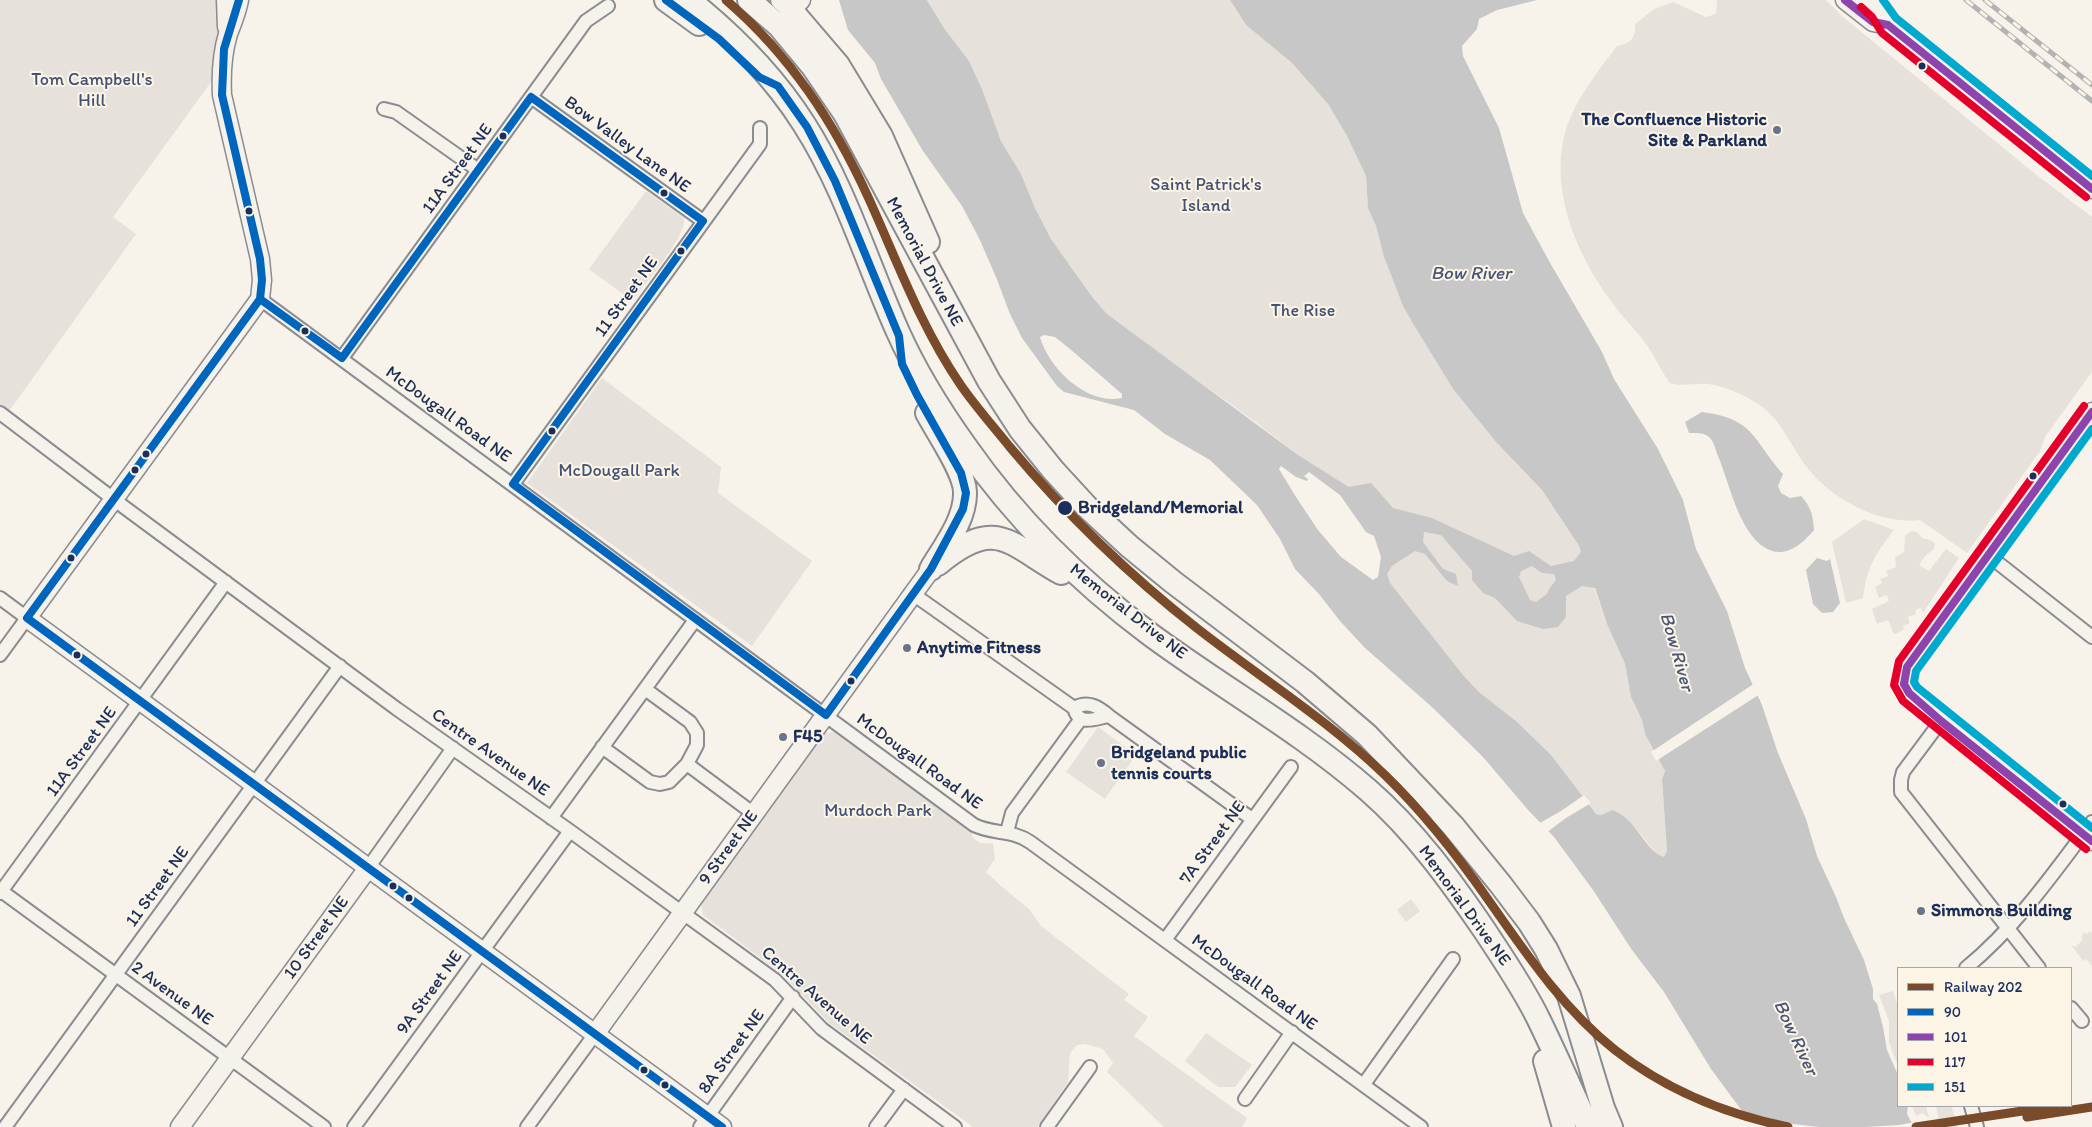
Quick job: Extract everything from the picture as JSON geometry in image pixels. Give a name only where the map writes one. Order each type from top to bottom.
[{"type":"highway","points":[[666,0],[719,39],[759,77],[778,86]]},
{"type":"highway","name":"Memorial Drive NE","points":[[689,0],[736,39],[778,86],[807,127],[835,181],[899,336],[943,414],[995,485],[1034,532],[1098,593],[1153,636],[1286,726],[1370,792],[1438,864],[1503,959],[1538,1019],[1588,1127]]},
{"type":"highway","name":"Memorial Drive NE","points":[[749,0],[779,26],[801,53],[844,114],[989,382],[1020,429],[1053,470],[1087,508],[1128,546],[1306,682],[1367,735],[1447,819],[1501,885],[1529,922],[1546,949],[1569,996],[1603,1108],[1611,1127]]},
{"type":"highway","points":[[791,3],[838,65],[881,136],[942,272],[947,307]]},
{"type":"highway","points":[[899,336],[902,364],[917,395],[961,473],[966,493],[963,509],[931,569]]},
{"type":"highway","points":[[931,569],[970,541],[985,538],[1005,540],[1027,550],[1050,567],[1098,593]]},
{"type":"highway","points":[[1503,959],[1542,1050],[1564,1127]]},
{"type":"street","points":[[226,0],[228,35]]},
{"type":"street","points":[[0,655],[260,299],[262,280],[260,259],[222,94],[222,66],[228,35],[236,16],[239,0]]},
{"type":"street","points":[[1846,0],[1873,22],[1888,25]]},
{"type":"street","points":[[1868,0],[1880,11],[1888,25],[2092,190]]},
{"type":"street","name":"11A Street NE","points":[[342,358],[586,22],[608,6]]},
{"type":"street","name":"Bow Valley Lane NE","points":[[531,97],[703,221]]},
{"type":"street","points":[[384,109],[396,112],[478,170]]},
{"type":"street","name":"11 Street NE","points":[[513,484],[760,144],[760,128]]},
{"type":"street","name":"McDougall Road NE","points":[[260,299],[974,825],[984,830],[1014,833],[1030,842],[1364,1084],[1403,1122],[1421,1127]]},
{"type":"street","name":"Centre Avenue NE","points":[[1,416],[340,666],[775,980],[822,1029],[955,1127]]},
{"type":"street","points":[[1967,967],[1988,950],[2007,929],[2089,832],[1941,721],[1909,694],[1904,684],[1907,667],[1988,555],[2089,424]]},
{"type":"street","points":[[1988,555],[2092,637]]},
{"type":"street","name":"9 Street NE","points":[[527,1127],[931,569]]},
{"type":"street","name":"11A Street NE","points":[[1,892],[226,582]]},
{"type":"street","points":[[913,594],[1074,708],[1080,720],[1086,721],[1109,716]]},
{"type":"street","points":[[0,598],[595,1034],[704,1122],[722,1127]]},
{"type":"street","points":[[551,818],[695,620]]},
{"type":"street","name":"11 Street NE","points":[[4,1127],[340,666]]},
{"type":"street","points":[[602,747],[650,782],[660,784],[669,782],[687,764],[696,745],[697,733],[690,722],[645,689]]},
{"type":"street","points":[[1074,708],[1080,705],[1099,707],[1252,819]]},
{"type":"street","points":[[1007,832],[1012,814],[1080,720]]},
{"type":"street","points":[[1941,721],[1903,772],[1901,792],[2038,967]]},
{"type":"street","name":"10 Street NE","points":[[180,1127],[453,748]]},
{"type":"street","points":[[687,764],[754,814]]},
{"type":"street","name":"7A Street NE","points":[[1165,940],[1291,768]]},
{"type":"street","name":"9A Street NE","points":[[354,1127],[570,831]]},
{"type":"street","name":"2 Avenue NE","points":[[1,892],[324,1127]]},
{"type":"street","points":[[1364,1084],[1454,959]]},
{"type":"street","name":"8A Street NE","points":[[704,1122],[793,998]]},
{"type":"street","points":[[2072,1009],[2082,1021]]},
{"type":"street","points":[[1245,1099],[1292,1032]]},
{"type":"street","points":[[1047,1127],[1090,1067]]},
{"type":"street","points":[[876,1127],[904,1089]]},
{"type":"street","points":[[1971,1107],[1977,1127]]},
{"type":"green space","name":"Tom Campbell's Hill","points":[[0,0],[220,0],[222,67],[113,217],[136,234],[5,417],[0,412]]},
{"type":"green space","name":"Saint Patrick's Island","points":[[927,0],[1230,0],[1246,25],[1292,63],[1328,104],[1347,136],[1366,176],[1368,207],[1376,226],[1384,257],[1403,306],[1412,322],[1453,389],[1496,442],[1542,490],[1579,546],[1607,624],[1625,664],[1631,697],[1642,720],[1645,734],[1665,771],[1662,779],[1667,851],[1664,858],[1657,855],[1635,827],[1612,810],[1600,815],[1596,814],[1516,721],[1479,692],[1463,675],[1389,583],[1373,521],[1349,487],[1298,455],[1155,350],[1107,314],[1093,298],[1051,239],[1035,208],[1021,174],[1001,141],[982,89],[969,61],[944,28]]},
{"type":"green space","name":"The Confluence Historic Site & Parkland","points":[[1717,0],[1826,0],[1842,16],[2034,173],[2092,217],[2092,372],[2045,437],[2040,451],[1967,553],[1920,520],[1905,521],[1874,514],[1844,500],[1831,491],[1809,470],[1769,412],[1749,399],[1729,389],[1715,385],[1679,385],[1670,383],[1648,346],[1612,303],[1596,278],[1575,237],[1563,193],[1561,171],[1562,148],[1567,126],[1583,94],[1617,46],[1632,39],[1635,33],[1635,24],[1654,9],[1673,2],[1706,17],[1716,14]]},
{"type":"green space","points":[[646,191],[684,218],[683,226],[672,248],[632,301],[589,269]]},
{"type":"green space","name":"McDougall Park","points":[[602,378],[721,467],[718,493],[812,561],[752,646],[527,483]]},
{"type":"green space","points":[[1864,519],[1894,530],[1873,561],[1867,577],[1863,598],[1846,603],[1832,542]]},
{"type":"green space","points":[[1911,531],[1917,532],[1922,538],[1935,543],[1934,549],[1925,556],[1919,565],[1929,571],[1946,549],[1959,558],[1923,613],[1921,608],[1915,610],[1916,614],[1908,617],[1910,623],[1903,626],[1904,630],[1894,634],[1888,620],[1877,624],[1872,609],[1889,601],[1887,595],[1879,598],[1875,587],[1882,583],[1880,579],[1888,576],[1886,571],[1896,567],[1895,557],[1904,552],[1905,536]]},
{"type":"green space","name":"Bridgeland public tennis courts","points":[[1098,727],[1136,755],[1105,799],[1066,772]]},
{"type":"green space","name":"Murdoch Park","points":[[834,732],[841,735],[972,832],[972,836],[977,841],[993,843],[995,859],[986,872],[1029,909],[1041,926],[1129,994],[1124,1000],[1148,1017],[1134,1036],[1247,1118],[1242,1127],[1164,1127],[1107,1072],[1113,1063],[1103,1049],[1085,1044],[1077,1045],[1070,1053],[1068,1082],[1037,1127],[973,1127],[829,1023],[783,975],[703,915],[701,903],[824,733]]},
{"type":"green space","points":[[1411,899],[1420,911],[1406,922],[1397,910]]},
{"type":"green space","points":[[2090,931],[2092,933],[2092,966],[2086,959],[2083,961],[2071,945],[2076,947],[2083,939],[2081,937],[2084,932],[2087,934]]},
{"type":"green space","points":[[1893,991],[1897,1003],[1897,1063],[1889,1043],[1889,1021],[1879,995]]},
{"type":"green space","points":[[1206,1033],[1252,1065],[1235,1087],[1218,1087],[1185,1061]]},
{"type":"green space","points":[[1912,1107],[1926,1107],[1929,1118],[1922,1113],[1916,1116]]},
{"type":"green space","points":[[1936,1107],[1951,1107],[1958,1127],[1940,1127]]},
{"type":"water","name":"Bow River","points":[[839,0],[927,0],[944,28],[969,61],[982,89],[1001,141],[1021,174],[1035,208],[1051,239],[1093,298],[1107,314],[1298,455],[1349,487],[1371,483],[1393,508],[1432,518],[1514,556],[1529,551],[1551,566],[1574,561],[1581,552],[1579,546],[1542,490],[1496,442],[1453,389],[1412,322],[1403,306],[1384,257],[1376,226],[1368,208],[1366,176],[1347,136],[1328,104],[1292,63],[1246,25],[1230,0],[1537,0],[1497,10],[1479,19],[1477,29],[1462,46],[1463,56],[1499,128],[1523,213],[1602,352],[1614,379],[1658,449],[1683,500],[1696,549],[1727,611],[1745,668],[1762,705],[1778,753],[1806,819],[1817,856],[1864,960],[1873,989],[1873,999],[1877,1004],[1883,1027],[1887,1050],[1897,1073],[1897,1107],[1908,1107],[1907,1114],[1914,1127],[1754,1127],[1711,1069],[1664,992],[1632,950],[1593,890],[1554,837],[1483,757],[1433,708],[1364,647],[1340,621],[1319,594],[1295,569],[1280,539],[1257,505],[1210,460],[1165,434],[1134,410],[1064,392],[1057,386],[1022,338],[1010,314],[979,238],[962,206],[923,151],[881,79],[875,63],[848,30]],"holes":[[[1044,335],[1055,337],[1070,349],[1122,394],[1122,398],[1109,399],[1083,391],[1061,372],[1052,361],[1040,337]],[[1281,466],[1296,477],[1307,481],[1308,479],[1304,476],[1309,472],[1340,495],[1366,532],[1374,536],[1381,557],[1378,577],[1373,580],[1341,557],[1318,530],[1296,497],[1279,469]],[[1424,532],[1441,535],[1472,571],[1472,580],[1483,593],[1495,598],[1517,621],[1543,629],[1558,627],[1566,617],[1566,596],[1582,586],[1595,588],[1607,624],[1625,664],[1631,697],[1642,720],[1645,734],[1665,771],[1662,779],[1667,851],[1664,857],[1651,849],[1621,814],[1612,810],[1601,815],[1596,814],[1551,755],[1516,721],[1479,692],[1463,675],[1390,583],[1387,574],[1392,566],[1415,551],[1425,554],[1447,581],[1458,586],[1456,574],[1443,569],[1423,542]],[[1532,566],[1542,573],[1554,574],[1556,580],[1547,594],[1536,602],[1530,600],[1519,577],[1521,571]]]},
{"type":"water","points":[[1702,412],[1733,420],[1751,432],[1783,474],[1778,486],[1781,493],[1790,498],[1801,496],[1807,504],[1811,512],[1814,530],[1796,547],[1784,552],[1772,551],[1761,545],[1752,535],[1738,510],[1711,440],[1703,434],[1689,433],[1685,422]]},
{"type":"water","points":[[1817,558],[1827,561],[1830,559],[1840,603],[1833,612],[1822,613],[1813,604],[1806,570]]},
{"type":"pier","points":[[1755,683],[1760,694],[1656,761],[1651,752]]},
{"type":"pier","points":[[1584,795],[1591,803],[1546,833],[1538,824],[1561,811]]},
{"type":"pier","points":[[1741,1112],[1783,1123],[1820,1127],[1751,1127]]},
{"type":"pier","points":[[1915,1122],[1917,1127],[1865,1127],[1899,1125]]},
{"type":"railway","points":[[1966,0],[2092,101]]},
{"type":"railway","points":[[1985,0],[2092,85]]},
{"type":"rail line","name":"202","points":[[726,0],[770,43],[808,91],[841,143],[869,199],[921,317],[946,362],[978,408],[1053,496],[1099,543],[1147,587],[1198,629],[1341,736],[1386,776],[1440,835],[1546,979],[1578,1017],[1596,1034],[1634,1064],[1676,1089],[1697,1099],[1742,1115],[1788,1127]]},
{"type":"rail line","name":"202","points":[[1916,1127],[2049,1107]]},
{"type":"rail line","name":"202","points":[[2027,1117],[2092,1107]]},
{"type":"transit line","name":"90","points":[[27,618],[260,299],[262,280],[260,259],[222,95],[224,49],[239,0]]},
{"type":"transit line","name":"90","points":[[666,0],[719,39],[759,77],[778,86],[807,127],[835,181],[899,336],[902,364],[917,395],[961,473],[966,493],[963,509],[931,569],[826,715],[513,484],[703,221]]},
{"type":"transit line","name":"101","points":[[1845,0],[1873,22],[1888,25],[2092,189]]},
{"type":"transit line","name":"151","points":[[1883,0],[1896,18],[2092,176]]},
{"type":"transit line","name":"117","points":[[1861,7],[1872,17],[1882,33],[2086,197]]},
{"type":"transit line","name":"90","points":[[531,97],[703,221]]},
{"type":"transit line","name":"90","points":[[260,299],[342,358],[531,97]]},
{"type":"transit line","name":"117","points":[[2084,406],[1899,661],[1894,685],[1903,701],[2086,849]]},
{"type":"transit line","name":"101","points":[[1904,684],[1907,667],[2092,412]]},
{"type":"transit line","name":"151","points":[[2092,429],[1916,671],[1914,682],[1917,687],[2092,828]]},
{"type":"transit line","name":"90","points":[[27,618],[722,1127]]},
{"type":"transit line","name":"101","points":[[1904,684],[1909,693],[1941,721],[2092,841]]},
{"type":"place","name":"The Confluence Historic Site & Parkland","points":[[1777,130]]},
{"type":"place","name":"Bridgeland/Memorial","points":[[1065,508]]},
{"type":"place","name":"Anytime Fitness","points":[[907,648]]},
{"type":"place","name":"F45","points":[[783,737]]},
{"type":"place","name":"Bridgeland public tennis courts","points":[[1101,763]]},
{"type":"place","name":"Simmons Building","points":[[1921,911]]},
{"type":"park label","name":"The Rise","points":[[1303,311]]}]
